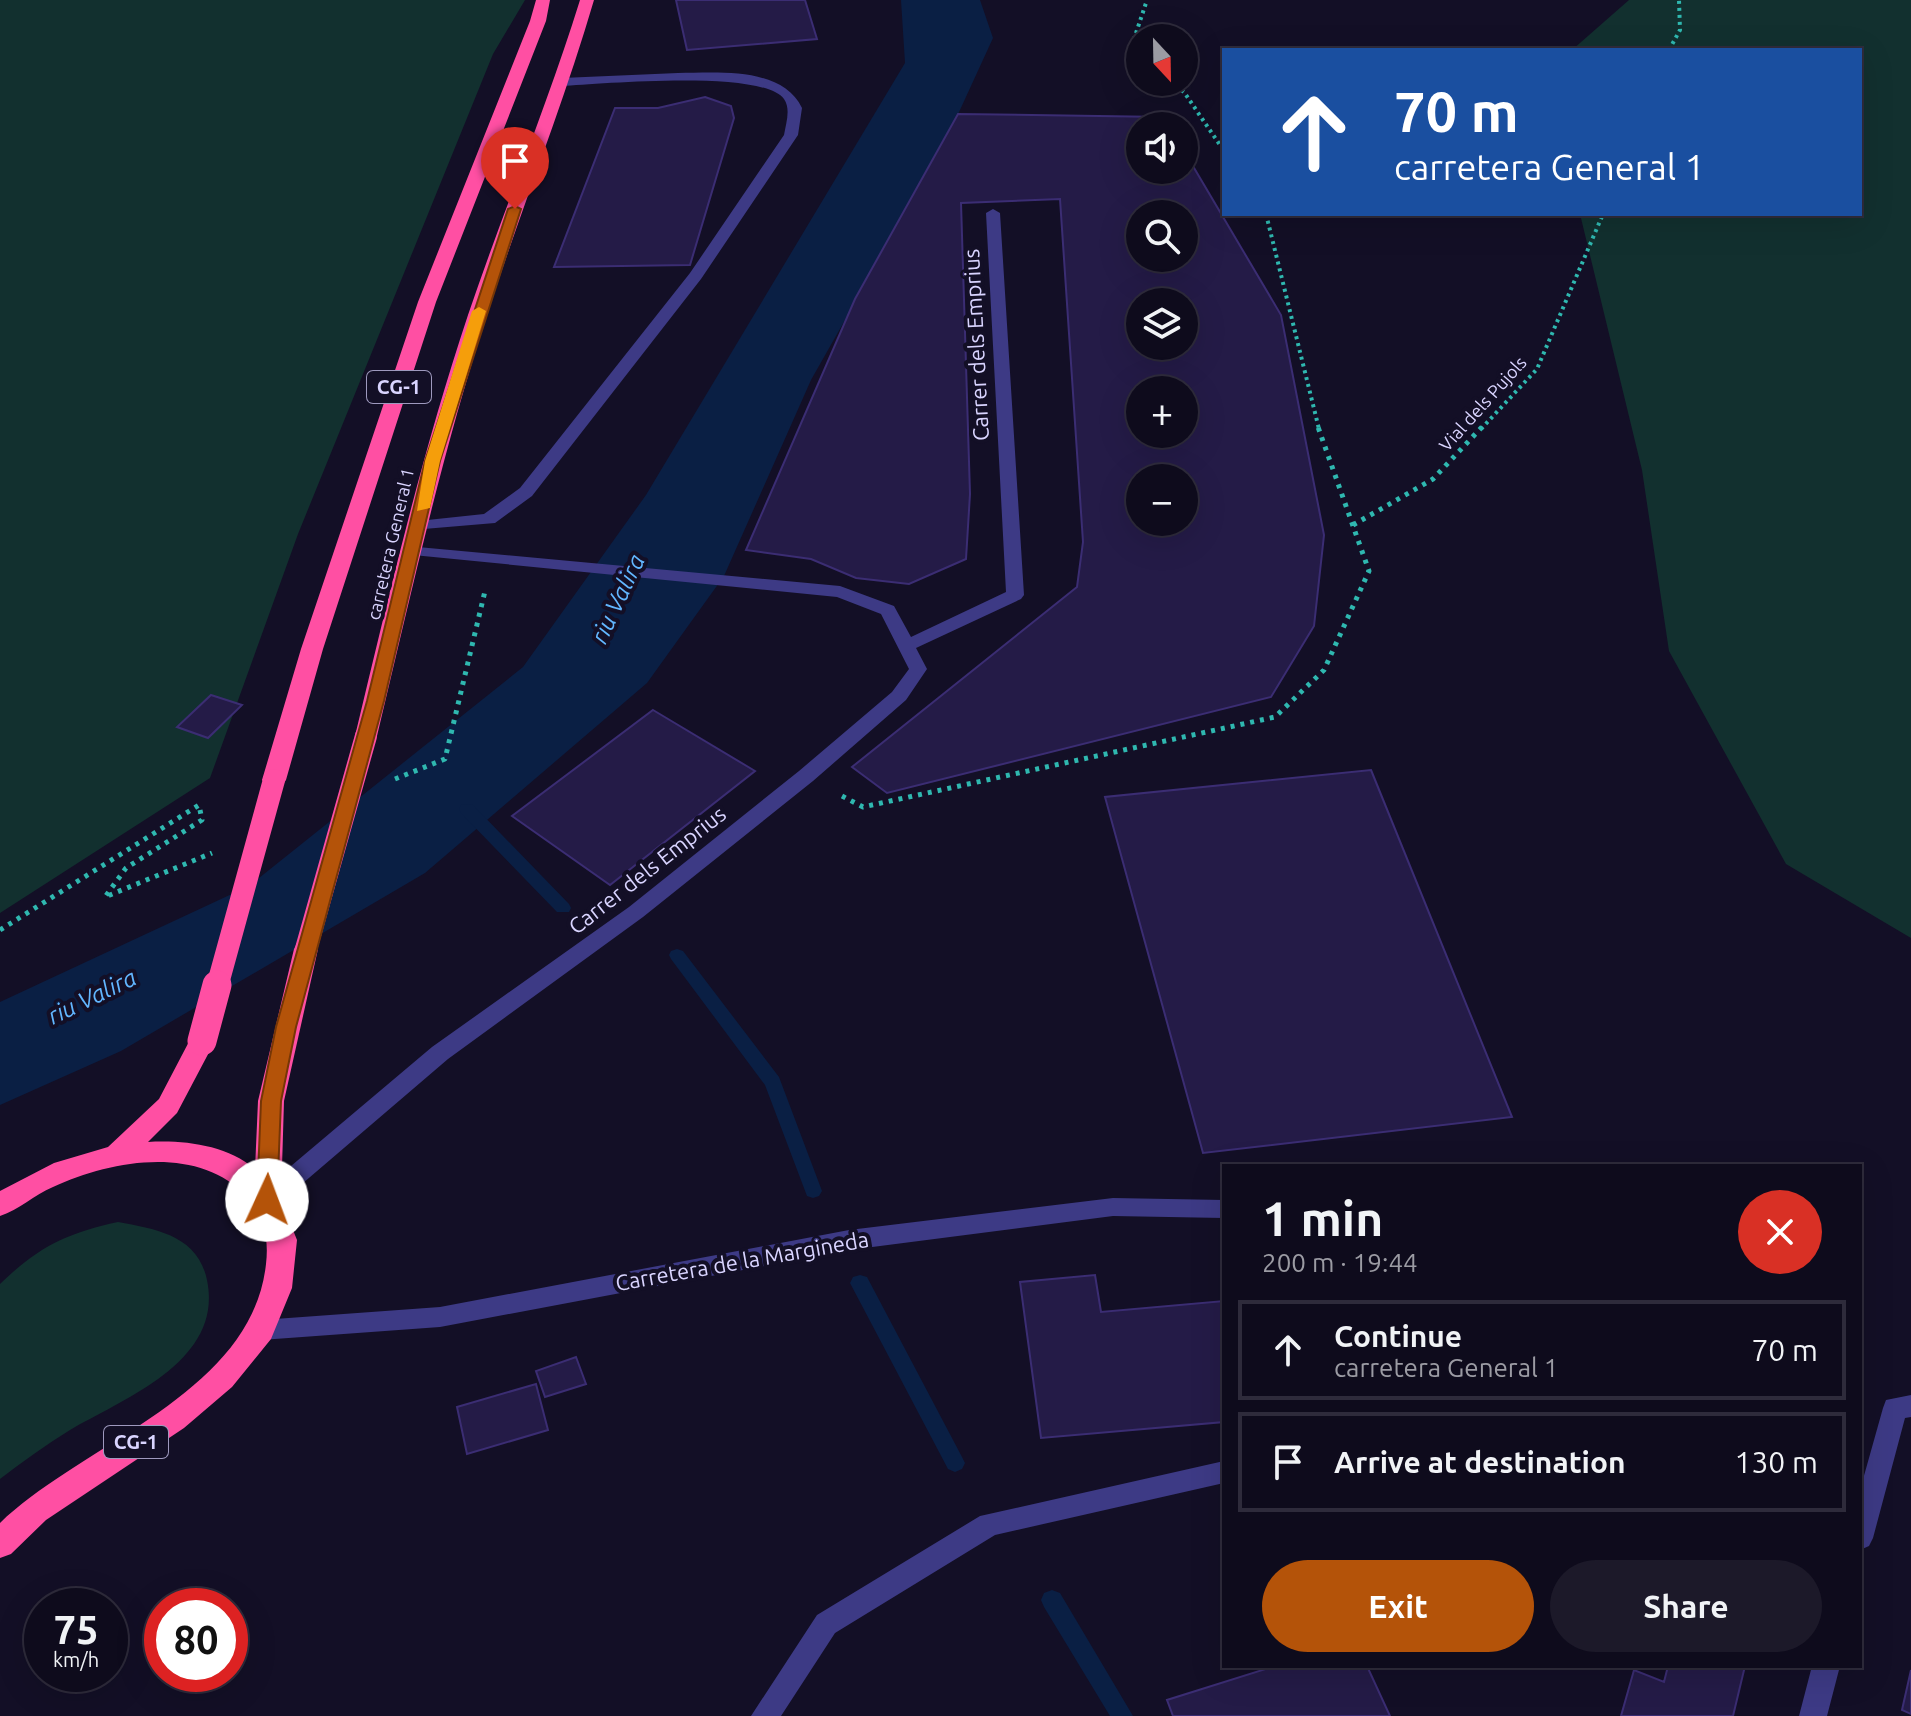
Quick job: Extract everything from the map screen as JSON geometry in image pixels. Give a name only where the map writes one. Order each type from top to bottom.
[{"type":"highway","name":"CG-1","points":[[115,1157],[168,1106],[202,1041],[312,649],[427,302],[538,21],[543,0]]},
{"type":"highway","name":"carretera General 1","points":[[267,1200],[271,1101],[306,949],[366,736],[413,550],[432,461],[478,313],[562,82],[587,0]]},
{"type":"highway","name":"CG-1","points":[[0,1205],[42,1179],[94,1160],[152,1152],[201,1155],[235,1169],[267,1200],[283,1240],[278,1288],[261,1330],[222,1378],[173,1419],[35,1510],[0,1544]]},
{"type":"street","points":[[418,526],[489,519],[526,492],[696,276],[791,135],[795,108],[786,92],[762,84],[727,79],[657,78],[562,82]]},
{"type":"street","name":"Carrer dels Emprius","points":[[908,645],[1015,595],[993,213]]},
{"type":"street","name":"Carrer dels Emprius","points":[[267,1200],[440,1053],[636,912],[806,776],[899,696],[918,669],[888,610],[840,592],[785,584],[413,550]]},
{"type":"street","name":"Carretera de la Margineda","points":[[261,1330],[440,1317],[880,1236],[1113,1207],[1222,1209]]},
{"type":"street","points":[[1862,1531],[1895,1408],[1911,1406]]},
{"type":"street","points":[[765,1716],[826,1624],[989,1524],[1222,1472]]},
{"type":"street","points":[[1813,1716],[1825,1668]]},
{"type":"path","points":[[1139,24],[1147,0]]},
{"type":"path","points":[[1670,48],[1680,30],[1679,0]]},
{"type":"path","points":[[1187,96],[1222,148]]},
{"type":"path","points":[[806,776],[863,807],[1275,717],[1324,670],[1369,571],[1318,426],[1266,216]]},
{"type":"path","name":"Vial dels Pujols","points":[[1353,525],[1433,479],[1537,369],[1602,216]]},
{"type":"path","points":[[0,930],[199,805]]},
{"type":"green space","points":[[0,0],[525,0],[493,54],[298,534],[210,778],[0,913]]},
{"type":"green space","points":[[1629,0],[1911,0],[1911,938],[1786,864],[1669,651],[1642,470],[1580,216],[1862,216],[1862,48],[1574,48]]},
{"type":"green space","points":[[118,1222],[174,1237],[195,1253],[207,1280],[208,1308],[200,1333],[186,1355],[166,1373],[61,1436],[0,1479],[0,1284],[27,1260],[54,1243]]},
{"type":"water","name":"riu Valira","points":[[901,0],[980,0],[993,38],[943,147],[811,380],[724,576],[647,683],[425,873],[121,1051],[0,1105],[0,1002],[249,886],[523,667],[646,495],[905,63]]},
{"type":"building","points":[[676,0],[805,0],[817,39],[687,50]]},
{"type":"building","points":[[705,97],[731,106],[734,118],[690,265],[554,267],[615,108],[658,108]]},
{"type":"building","points":[[958,114],[1126,116],[1126,184],[1198,184],[1198,175],[1281,315],[1324,535],[1314,626],[1271,697],[887,793],[852,767],[1077,587],[1083,542],[1060,199],[961,203],[970,494],[966,559],[909,584],[856,578],[811,559],[746,550],[855,299]]},
{"type":"building","points":[[211,695],[242,705],[208,738],[177,727]]},
{"type":"building","points":[[653,710],[755,771],[610,885],[512,816]]},
{"type":"building","points":[[1371,770],[1512,1117],[1203,1153],[1105,797]]},
{"type":"building","points":[[1095,1275],[1101,1312],[1222,1301],[1222,1422],[1041,1438],[1020,1282]]},
{"type":"building","points":[[576,1357],[586,1384],[545,1397],[536,1371]]},
{"type":"building","points":[[536,1384],[548,1430],[467,1454],[457,1407]]},
{"type":"building","points":[[1269,1668],[1368,1668],[1390,1716],[1173,1716],[1167,1700]]},
{"type":"building","points":[[1668,1668],[1745,1668],[1733,1716],[1621,1716],[1634,1670],[1664,1682]]},
{"type":"building","points":[[1911,1670],[1911,1714],[1902,1710]]},
{"type":"waterway","points":[[467,809],[563,908]]},
{"type":"waterway","points":[[677,955],[773,1082],[813,1191]]},
{"type":"waterway","points":[[860,1283],[955,1463]]},
{"type":"waterway","points":[[1052,1600],[1122,1716]]},
{"type":"slow traffic","points":[[422,508],[432,461],[479,311]]},
{"type":"route","points":[[267,1200],[271,1101],[286,1027],[376,701],[432,461],[478,313],[515,209]]}]
